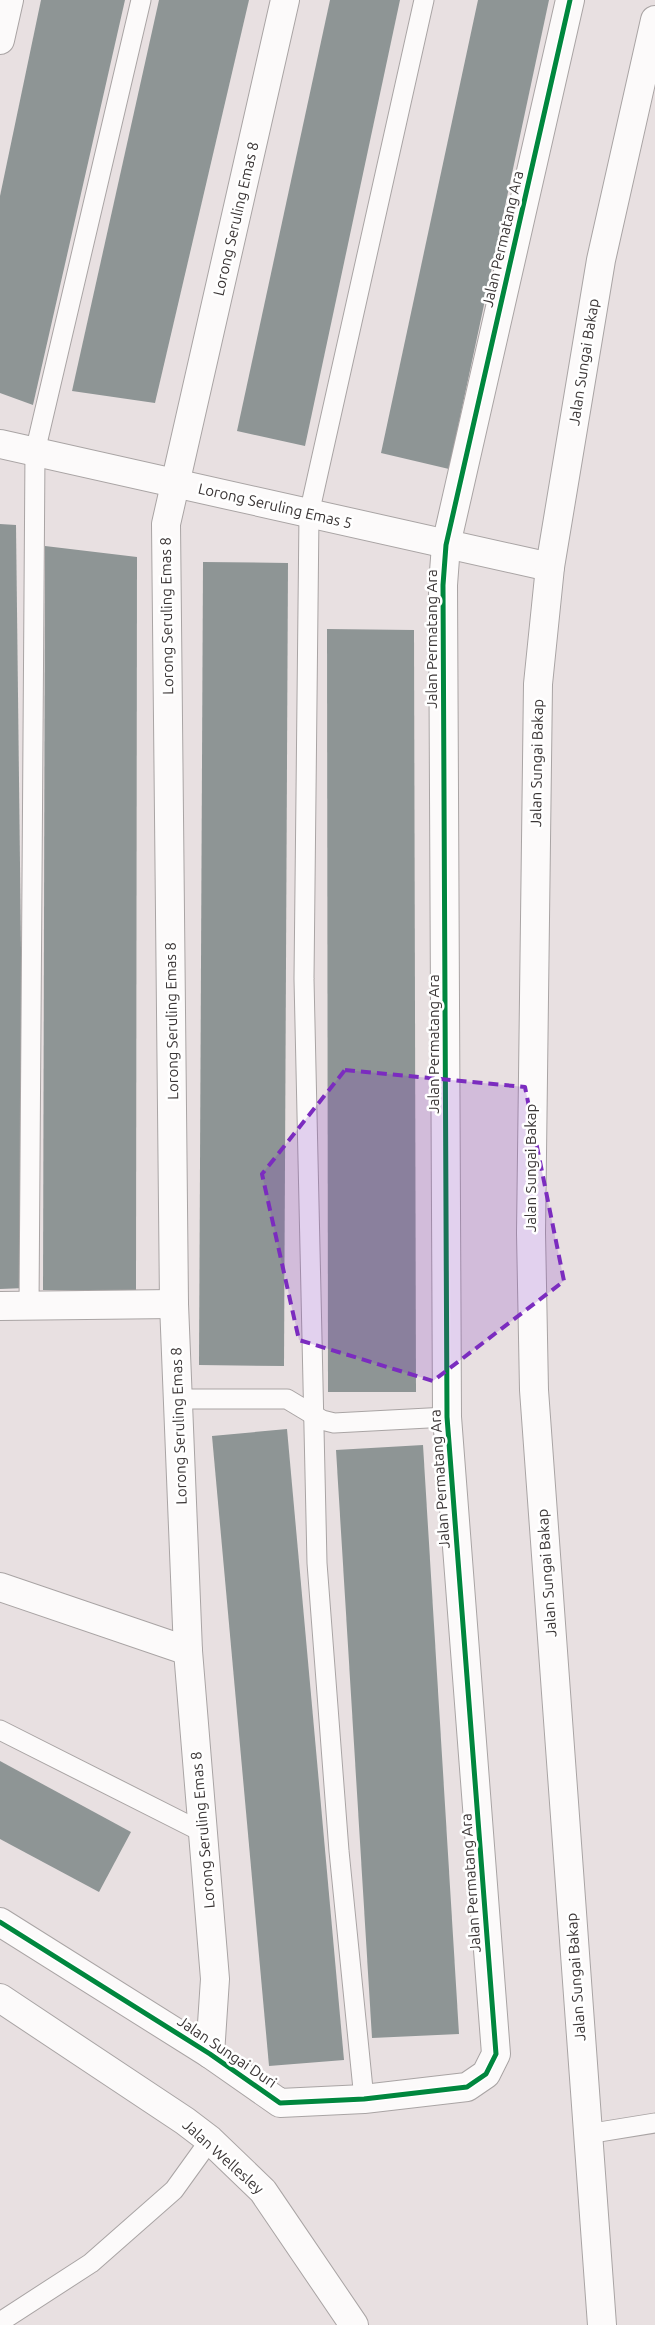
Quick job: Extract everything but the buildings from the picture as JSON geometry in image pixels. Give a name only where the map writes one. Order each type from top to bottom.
[{"type":"street","points":[[0,40],[9,0]]},
{"type":"street","name":"Lorong Seruling Emas 8","points":[[210,2054],[215,1979],[188,1651],[174,1304],[166,524],[285,0]]},
{"type":"street","name":"Jalan Permatang Ara","points":[[467,2088],[486,2074],[496,2054],[448,1417],[443,595],[446,545],[570,0]]},
{"type":"street","name":"Jalan Sungai Bakap","points":[[602,2325],[534,1390],[531,1223],[538,684],[550,568],[601,260],[655,20]]},
{"type":"street","name":"Lorong Seruling Emas 5","points":[[0,444],[550,568]]},
{"type":"street","points":[[0,1306],[174,1304]]},
{"type":"street","points":[[0,1587],[188,1651]]},
{"type":"street","name":"Jalan Sungai Duri","points":[[0,1922],[210,2054],[280,2103],[364,2099],[467,2088]]},
{"type":"street","name":"Jalan Wellesley","points":[[0,1998],[185,2121],[210,2140],[264,2191],[354,2325]]},
{"type":"lane","points":[[29,1307],[35,452],[141,0]]},
{"type":"lane","points":[[364,2099],[339,1851],[318,1573],[304,979],[309,514],[424,0]]},
{"type":"lane","points":[[177,1399],[286,1399],[313,1413],[322,1420],[334,1423],[448,1417]]},
{"type":"lane","points":[[0,1730],[204,1833]]},
{"type":"lane","points":[[587,2134],[655,2123]]},
{"type":"lane","points":[[0,2322],[91,2263],[174,2190],[210,2140]]},
{"type":"highlighted area","points":[[345,1070],[525,1087],[564,1281],[433,1381],[299,1340],[262,1174]]},
{"type":"cycle path","points":[[0,1922],[210,2054],[280,2103],[364,2099],[467,2087],[486,2074],[496,2054],[447,1417],[443,585],[446,545],[570,0]]}]
